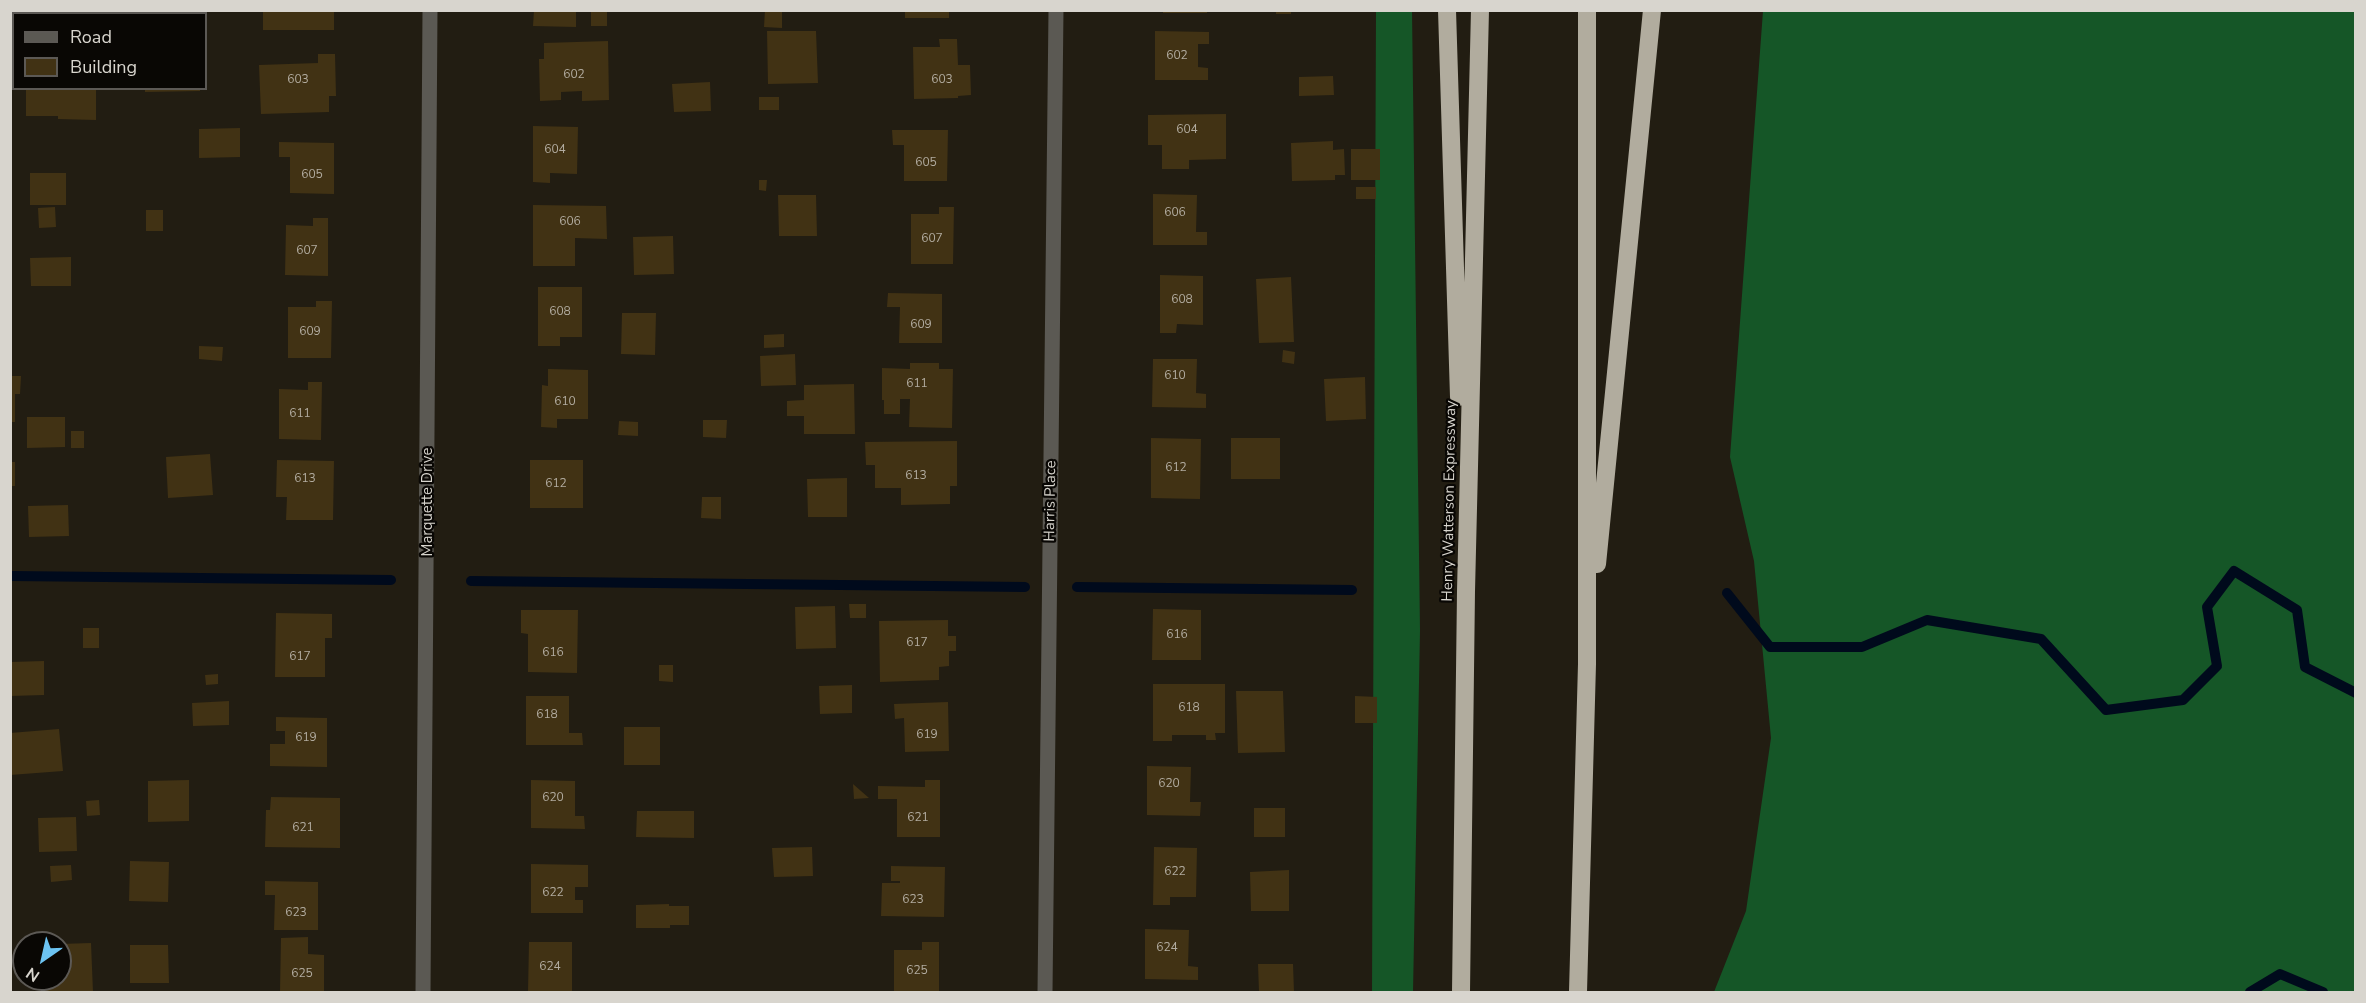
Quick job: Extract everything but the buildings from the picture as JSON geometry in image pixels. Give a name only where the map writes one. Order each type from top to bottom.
[{"type":"highway","points":[[1447,10],[1466,591]]},
{"type":"highway","name":"Henry Watterson Expressway","points":[[1461,993],[1466,591],[1480,10]]},
{"type":"highway","points":[[1578,993],[1587,664],[1587,10]]},
{"type":"highway","points":[[1587,664],[1653,10]]},
{"type":"street","name":"Marquette Drive","points":[[423,993],[430,10]]},
{"type":"street","name":"Harris Place","points":[[1045,993],[1056,10]]},
{"type":"green space","points":[[1412,10],[1420,631],[1413,992],[1372,992],[1376,11]]},
{"type":"green space","points":[[1763,11],[2355,11],[2355,992],[1714,992],[1746,911],[1771,738],[1754,561],[1730,457]]},
{"type":"waterway","points":[[1727,593],[1770,647],[1862,647],[1927,620],[2041,639],[2106,710],[2183,700],[2217,666],[2207,607],[2234,571],[2297,610],[2305,667],[2356,693]]},
{"type":"waterway","points":[[10,576],[391,580]]},
{"type":"waterway","points":[[471,581],[1025,587]]},
{"type":"waterway","points":[[1077,587],[1352,590]]},
{"type":"waterway","points":[[2250,992],[2280,974],[2323,992]]}]
